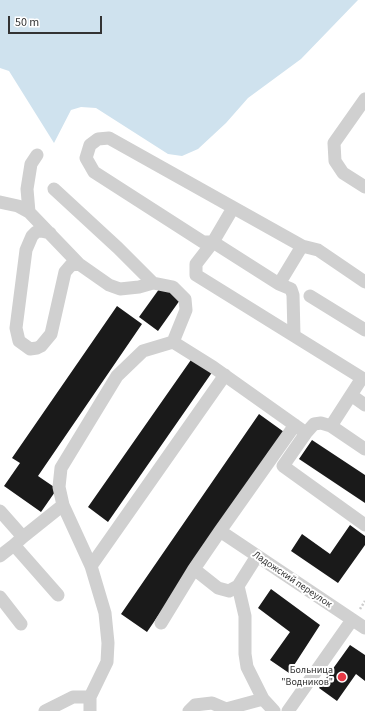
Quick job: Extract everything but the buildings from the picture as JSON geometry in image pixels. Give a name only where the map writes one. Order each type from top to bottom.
[{"type":"street","points":[[365,99],[334,142],[335,161],[343,173],[365,187]]},
{"type":"street","points":[[294,335],[294,295],[290,289],[279,284],[213,242],[203,242],[94,172],[86,158],[90,146],[98,139],[109,138],[302,246],[318,250],[365,282]]},
{"type":"street","points":[[29,212],[27,189],[31,164],[37,155]]},
{"type":"street","points":[[54,189],[118,248],[153,283]]},
{"type":"street","points":[[0,202],[18,206],[29,212],[79,264],[109,285],[120,289],[140,287],[153,283],[173,287],[185,299],[186,310],[173,342]]},
{"type":"street","points":[[233,208],[213,242],[196,264],[196,275],[364,376],[331,426]]},
{"type":"street","points":[[50,233],[41,231],[36,232],[32,236],[26,250],[16,328],[19,341],[30,349],[41,346],[51,334],[65,272],[71,265],[79,264]]},
{"type":"street","points":[[279,284],[302,246]]},
{"type":"street","points":[[310,296],[365,330]]},
{"type":"street","points":[[90,711],[90,696],[107,662],[108,643],[105,614],[91,566],[63,506],[59,487],[61,468],[117,376],[143,351],[173,342],[225,375],[306,433]]},
{"type":"street","points":[[91,566],[225,375]]},
{"type":"street","points":[[351,395],[365,405]]},
{"type":"street","points":[[365,449],[331,426],[321,423],[314,424],[283,466],[365,525]]},
{"type":"street","points":[[161,623],[220,531],[295,425]]},
{"type":"street","points":[[0,556],[63,506]]},
{"type":"street","points":[[0,511],[18,541],[58,595]]},
{"type":"street","name":"Ладожский переулок","points":[[220,531],[365,628]]},
{"type":"street","points":[[194,570],[218,588],[229,591],[238,586],[257,556]]},
{"type":"street","points":[[238,586],[245,616],[245,654],[247,667],[263,700],[274,711]]},
{"type":"street","points":[[0,596],[22,624]]},
{"type":"street","points":[[291,710],[352,620]]},
{"type":"street","points":[[45,711],[73,697],[90,696]]},
{"type":"street","points":[[189,711],[195,706],[212,703],[226,709],[263,700]]},
{"type":"water","points":[[0,0],[358,0],[301,59],[248,98],[226,123],[198,149],[182,156],[168,154],[96,108],[81,107],[71,110],[54,143],[9,71],[0,68]]},
{"type":"place","name":"Больница \"Водников\"","points":[[342,677]]}]
